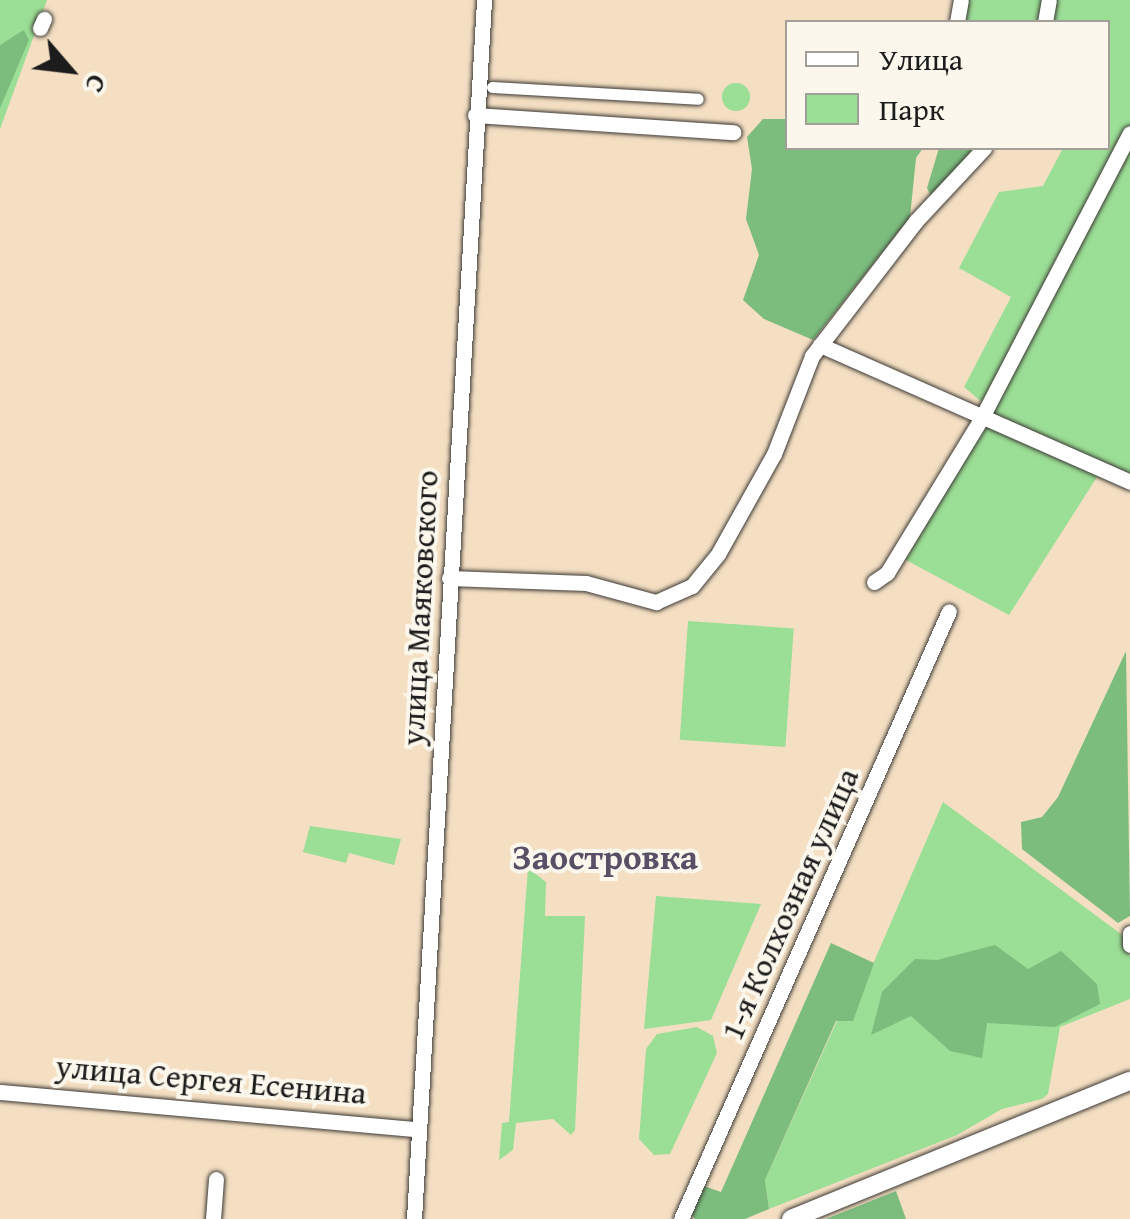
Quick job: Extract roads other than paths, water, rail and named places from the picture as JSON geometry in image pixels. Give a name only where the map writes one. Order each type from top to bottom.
[{"type":"street","name":"улица Маяковского","points":[[414,1219],[484,0]]},
{"type":"street","points":[[492,87],[698,99]]},
{"type":"street","points":[[475,115],[734,132]]},
{"type":"street","points":[[874,582],[887,573],[982,419],[1130,132]]},
{"type":"street","points":[[449,578],[586,583],[656,602],[692,586],[718,554],[774,454],[820,345],[916,221],[982,150]]},
{"type":"street","points":[[820,345],[1130,482]]},
{"type":"street","name":"1-я Колхозная улица","points":[[681,1219],[949,611]]},
{"type":"street","points":[[1130,933],[1130,946]]},
{"type":"street","points":[[792,1219],[1130,1082]]},
{"type":"street","name":"улица Сергея Есенина","points":[[0,1092],[417,1129]]},
{"type":"street","points":[[213,1219],[216,1179]]},
{"type":"district","name":"Заостровка","points":[[605,857]]}]
